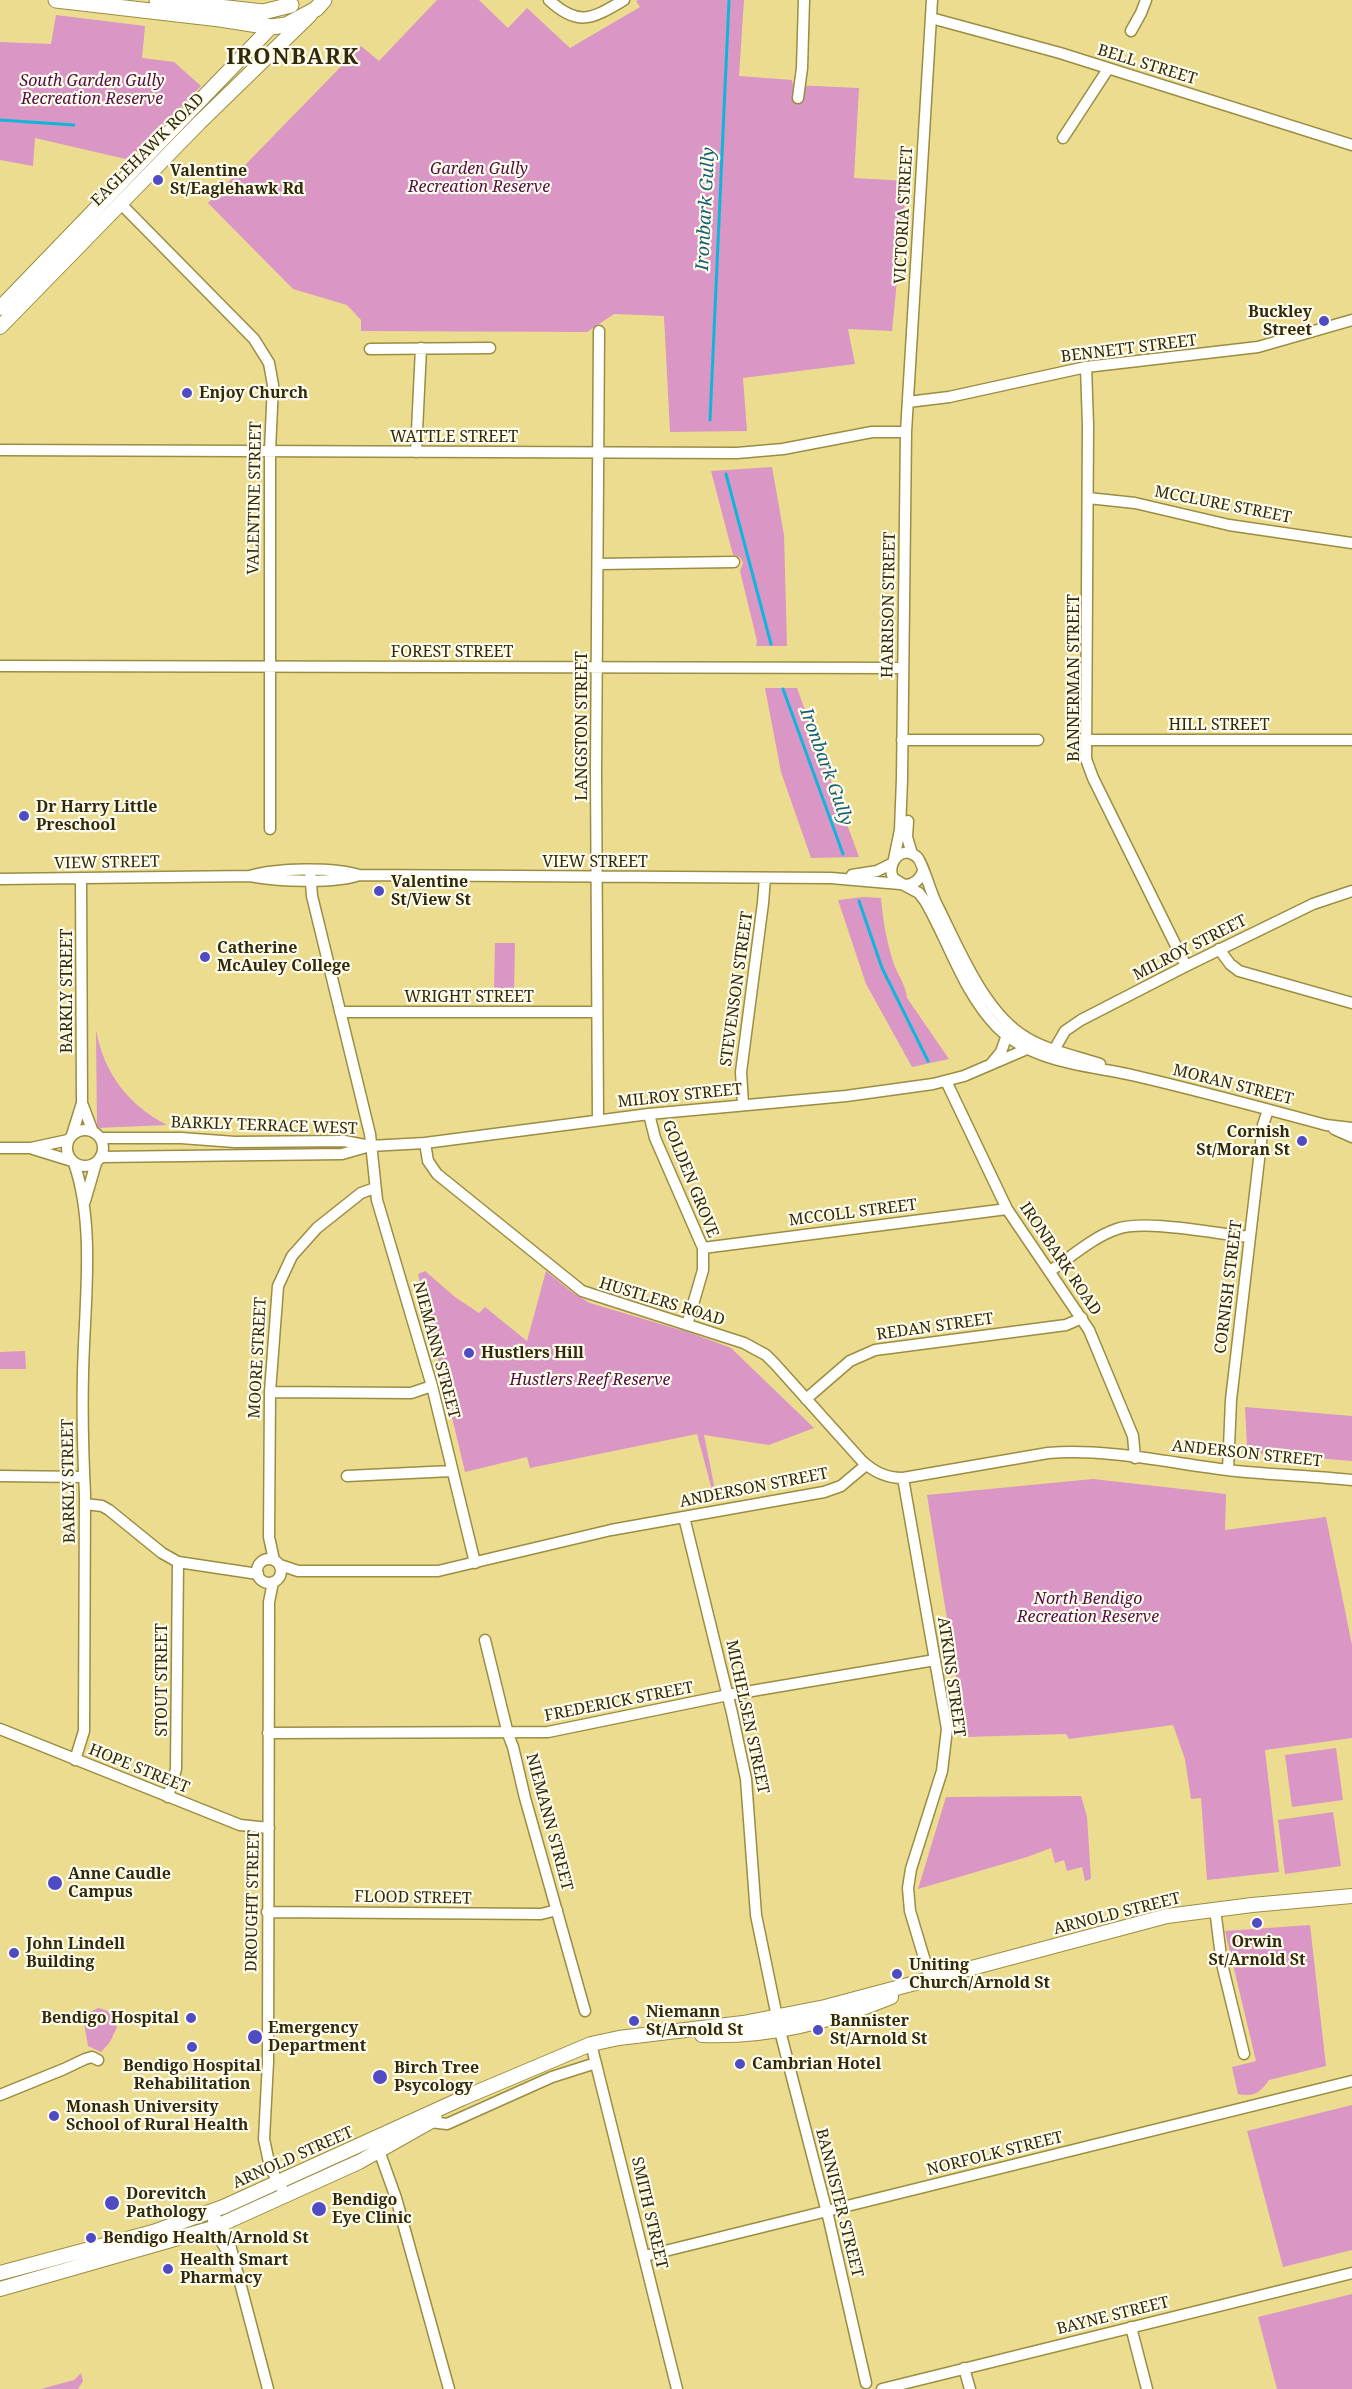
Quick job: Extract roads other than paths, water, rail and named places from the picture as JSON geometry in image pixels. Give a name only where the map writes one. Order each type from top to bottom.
[{"type":"highway","points":[[56,0],[271,27],[286,24],[320,4]]},
{"type":"highway","points":[[157,0],[263,12],[281,10],[294,3]]},
{"type":"highway","name":"EAGLEHAWK ROAD","points":[[271,27],[294,3]]},
{"type":"main road","name":"EAGLEHAWK ROAD","points":[[0,308],[199,123],[320,4]]},
{"type":"main road","name":"EAGLEHAWK ROAD","points":[[0,327],[271,27]]},
{"type":"main road","points":[[242,58],[255,59],[261,64]]},
{"type":"main road","name":"ARNOLD STREET","points":[[0,2289],[218,2226],[286,2196],[377,2145],[490,2087],[591,2044],[619,2038],[779,2024],[1152,1920],[1215,1909],[1352,1896]]},
{"type":"main road","name":"ARNOLD STREET","points":[[0,2273],[153,2232],[212,2212],[430,2122],[490,2087]]},
{"type":"street","points":[[549,0],[571,17],[594,17],[624,0]]},
{"type":"street","points":[[798,98],[802,68],[804,0]]},
{"type":"street","name":"VICTORIA STREET","points":[[906,432],[932,0]]},
{"type":"street","points":[[1131,31],[1146,0]]},
{"type":"street","name":"BELL STREET","points":[[931,18],[1014,39],[1352,145]]},
{"type":"street","points":[[1063,138],[1108,69]]},
{"type":"street","name":"VALENTINE STREET","points":[[116,199],[261,347],[270,366],[273,380],[270,451],[270,829]]},
{"type":"street","name":"BENNETT STREET","points":[[908,402],[949,397],[1086,367],[1258,347],[1352,320]]},
{"type":"street","name":"LANGSTON STREET","points":[[598,1120],[599,331]]},
{"type":"street","points":[[416,452],[421,348]]},
{"type":"street","points":[[370,349],[490,348]]},
{"type":"street","name":"BANNERMAN STREET","points":[[1086,367],[1088,498],[1086,759],[1090,772],[1186,966]]},
{"type":"street","name":"WATTLE STREET","points":[[0,450],[762,452],[872,432],[906,432]]},
{"type":"street","name":"HARRISON STREET","points":[[892,861],[900,830],[902,779],[906,432]]},
{"type":"street","name":"MCCLURE STREET","points":[[1088,498],[1124,501],[1222,523],[1352,543]]},
{"type":"street","points":[[598,564],[734,562]]},
{"type":"street","name":"FOREST STREET","points":[[0,666],[903,668]]},
{"type":"street","points":[[902,740],[1038,740]]},
{"type":"street","name":"HILL STREET","points":[[1086,740],[1352,740]]},
{"type":"street","name":"HARRISON STREET","points":[[902,779],[907,814],[907,837],[912,854]]},
{"type":"street","points":[[902,853],[912,854],[920,860],[930,891],[981,989],[1013,1037],[990,1019],[977,1002],[926,901],[919,893],[892,878],[892,861],[902,853]]},
{"type":"street","name":"VIEW STREET","points":[[831,878],[870,872],[892,861]]},
{"type":"street","points":[[902,885],[915,883],[923,871]]},
{"type":"street","name":"VIEW STREET","points":[[0,879],[250,876],[269,872],[310,875],[347,872],[359,875],[831,878],[902,885]]},
{"type":"street","points":[[310,875],[312,896],[370,1146]]},
{"type":"street","name":"BARKLY STREET","points":[[70,1138],[82,1103],[81,878]]},
{"type":"street","name":"STEVENSON STREET","points":[[743,1104],[741,1072],[765,878]]},
{"type":"street","name":"MILROY STREET","points":[[1054,1050],[1060,1037],[1071,1026],[1219,949],[1320,901],[1352,891]]},
{"type":"street","points":[[1219,949],[1230,964],[1239,971],[1352,1003]]},
{"type":"street","name":"WRIGHT STREET","points":[[340,1012],[597,1012]]},
{"type":"street","points":[[990,1064],[1013,1037]]},
{"type":"street","name":"MORAN STREET","points":[[1013,1037],[1027,1048],[1076,1065],[1134,1076],[1326,1125],[1352,1128]]},
{"type":"street","name":"MORAN STREET","points":[[1013,1037],[1134,1076]]},
{"type":"street","name":"MILROY STREET","points":[[370,1146],[425,1143],[743,1104],[846,1096],[946,1081],[1027,1048]]},
{"type":"street","name":"IRONBARK ROAD","points":[[946,1081],[1007,1209],[1082,1318],[1133,1436],[1135,1458]]},
{"type":"street","name":"BARKLY STREET","points":[[82,1103],[97,1135]]},
{"type":"street","name":"CORNISH STREET","points":[[1228,1470],[1231,1400],[1263,1125],[1268,1110]]},
{"type":"street","name":"GOLDEN GROVE","points":[[648,1114],[655,1138],[703,1248],[703,1270],[687,1325]]},
{"type":"street","name":"MORAN STREET","points":[[1326,1125],[1352,1137]]},
{"type":"street","points":[[0,1148],[32,1148],[70,1138],[82,1130],[97,1135],[104,1148],[99,1160],[86,1167],[32,1148]]},
{"type":"street","name":"BARKLY TERRACE WEST","points":[[97,1135],[235,1142],[344,1141],[370,1146]]},
{"type":"street","points":[[70,1138],[67,1152],[73,1162]]},
{"type":"street","name":"HUSTLERS ROAD","points":[[425,1143],[429,1164],[437,1174],[582,1291],[756,1349],[775,1364],[866,1465]]},
{"type":"street","name":"BARKLY TERRACE WEST","points":[[99,1160],[342,1154],[370,1146]]},
{"type":"street","name":"NIEMANN STREET","points":[[370,1146],[375,1188],[432,1386],[475,1563]]},
{"type":"street","name":"BARKLY STREET","points":[[85,1201],[99,1160]]},
{"type":"street","name":"BARKLY STREET","points":[[73,1162],[85,1201],[82,1457],[85,1504],[84,1731],[75,1760]]},
{"type":"street","name":"MOORE STREET","points":[[269,1570],[270,1392],[275,1299],[292,1256],[317,1228],[361,1193],[375,1188]]},
{"type":"street","name":"MCCOLL STREET","points":[[703,1248],[1007,1209]]},
{"type":"street","points":[[1050,1271],[1102,1236],[1127,1226],[1250,1237]]},
{"type":"street","name":"REDAN STREET","points":[[806,1399],[842,1366],[867,1352],[1066,1325],[1082,1318]]},
{"type":"street","points":[[270,1392],[411,1393],[432,1386]]},
{"type":"street","name":"ANDERSON STREET","points":[[178,1562],[237,1570],[438,1571],[595,1534],[824,1492],[841,1486],[866,1465],[884,1476],[903,1478],[1048,1453],[1072,1452],[1228,1470],[1352,1480]]},
{"type":"street","points":[[347,1476],[452,1471]]},
{"type":"street","points":[[0,1476],[84,1477]]},
{"type":"street","name":"ATKINS STREET","points":[[903,1478],[945,1711],[946,1746],[942,1771],[911,1869],[908,1888],[910,1911],[930,1981]]},
{"type":"street","points":[[85,1504],[102,1506],[109,1510],[162,1553],[178,1562]]},
{"type":"street","name":"MICHELSEN STREET","points":[[684,1517],[728,1695],[746,1779],[756,1915],[779,2024]]},
{"type":"street","name":"STOUT STREET","points":[[168,1797],[176,1768],[178,1562]]},
{"type":"street","name":"DROUGHT STREET","points":[[269,1570],[268,2062],[264,2139],[270,2167],[286,2196]]},
{"type":"street","name":"NIEMANN STREET","points":[[485,1640],[508,1734],[585,2011]]},
{"type":"street","name":"FREDERICK STREET","points":[[268,1733],[508,1734],[548,1732],[728,1695],[935,1660]]},
{"type":"street","name":"HOPE STREET","points":[[0,1729],[240,1826],[269,1828]]},
{"type":"street","points":[[1215,1909],[1222,1964],[1244,2054]]},
{"type":"street","name":"FLOOD STREET","points":[[267,1912],[541,1914],[557,1910]]},
{"type":"street","name":"BANNISTER STREET","points":[[779,2024],[826,2212],[863,2386]]},
{"type":"street","name":"SMITH STREET","points":[[591,2044],[677,2389]]},
{"type":"street","points":[[0,2095],[85,2059],[92,2057],[98,2060]]},
{"type":"street","name":"ARNOLD STREET","points":[[430,2122],[447,2124],[552,2077],[596,2063]]},
{"type":"street","name":"NORFOLK STREET","points":[[645,2256],[1352,2081]]},
{"type":"street","points":[[377,2145],[396,2198],[449,2389]]},
{"type":"street","points":[[212,2212],[234,2262],[268,2389]]},
{"type":"street","name":"BAYNE STREET","points":[[880,2389],[1352,2273]]},
{"type":"street","points":[[1131,2327],[1147,2389]]},
{"type":"street","points":[[964,2368],[970,2389]]},
{"type":"street","points":[[863,2386],[873,2384],[880,2389]]},
{"type":"waterway","name":"Ironbark Gully","points":[[710,420],[729,0]]},
{"type":"waterway","points":[[0,120],[74,125]]},
{"type":"waterway","name":"Ironbark Gully","points":[[726,474],[771,644]]},
{"type":"waterway","name":"Ironbark Gully","points":[[783,689],[843,854]]},
{"type":"waterway","name":"Ironbark Gully","points":[[859,901],[882,968],[928,1061]]},
{"type":"place","name":"Valentine St/Eaglehawk Rd","points":[[158,180]]},
{"type":"place","name":"Buckley Street","points":[[1324,321]]},
{"type":"place","name":"Enjoy Church","points":[[187,393]]},
{"type":"place","name":"Dr Harry Little Preschool","points":[[24,816]]},
{"type":"place","name":"Valentine St/View St","points":[[379,891]]},
{"type":"place","name":"Catherine McAuley College","points":[[205,957]]},
{"type":"place","name":"Cornish St/Moran St","points":[[1302,1141]]},
{"type":"place","name":"Hustlers Hill","points":[[469,1353]]},
{"type":"place","name":"Anne Caudle Campus","points":[[55,1883]]},
{"type":"place","name":"Orwin St/Arnold St","points":[[1257,1923]]},
{"type":"place","name":"John Lindell Building","points":[[14,1953]]},
{"type":"place","name":"Uniting Church/Arnold St","points":[[897,1974]]},
{"type":"place","name":"Bendigo Hospital","points":[[191,2018]]},
{"type":"place","name":"Niemann St/Arnold St","points":[[634,2021]]},
{"type":"place","name":"Bannister St/Arnold St","points":[[818,2030]]},
{"type":"place","name":"Emergency Department","points":[[255,2037]]},
{"type":"place","name":"Bendigo Hospital Rehabilitation","points":[[192,2047]]},
{"type":"place","name":"Cambrian Hotel","points":[[740,2064]]},
{"type":"place","name":"Birch Tree Psycology","points":[[380,2077]]},
{"type":"place","name":"Monash University School of Rural Health","points":[[54,2116]]},
{"type":"place","name":"Dorevitch Pathology","points":[[112,2203]]},
{"type":"place","name":"Bendigo Eye Clinic","points":[[319,2209]]},
{"type":"place","name":"Bendigo Health/Arnold St","points":[[91,2238]]},
{"type":"place","name":"Health Smart Pharmacy","points":[[168,2269]]},
{"type":"district","name":"IRONBARK","points":[[293,58]]},
{"type":"park label","name":"South Garden Gully Recreation Reserve","points":[[92,90]]},
{"type":"park label","name":"Garden Gully Recreation Reserve","points":[[479,178]]},
{"type":"park label","name":"Hustlers Reef Reserve","points":[[590,1380]]},
{"type":"park label","name":"North Bendigo Recreation Reserve","points":[[1088,1608]]}]
